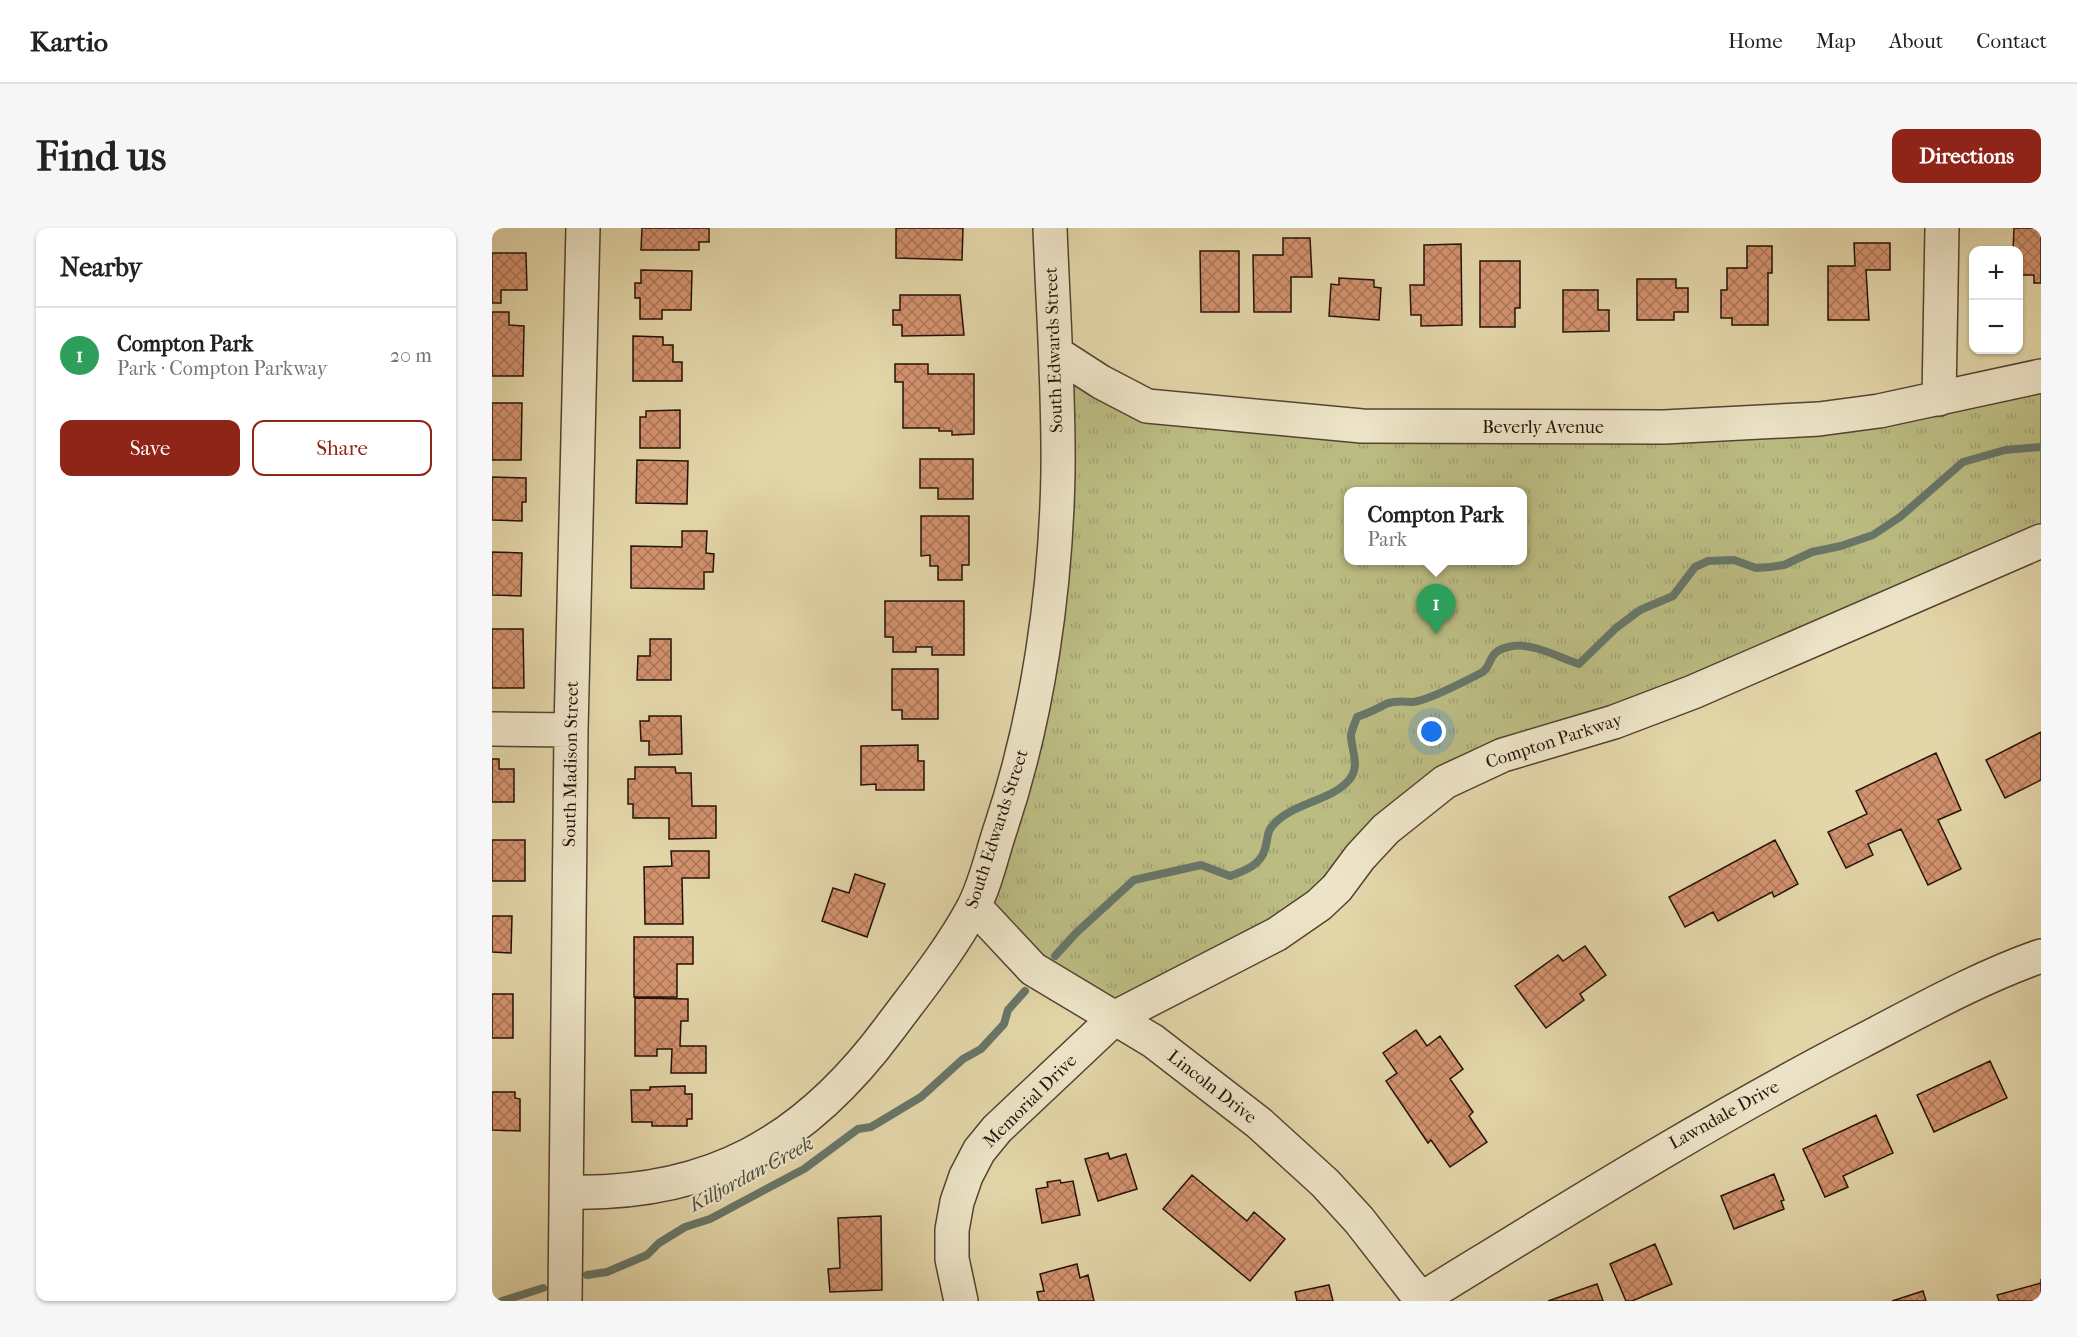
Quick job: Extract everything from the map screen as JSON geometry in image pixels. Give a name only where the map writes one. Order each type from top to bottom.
[{"type":"street","name":"South Madison Street","points":[[565,1301],[571,729],[583,228]]},
{"type":"street","name":"South Edwards Street","points":[[567,1192],[634,1191],[668,1184],[732,1164],[763,1149],[790,1131],[826,1102],[859,1070],[928,977],[974,906],[1013,789],[1031,721],[1051,575],[1058,474],[1056,353],[1050,228]]},
{"type":"street","points":[[1939,399],[1942,228]]},
{"type":"street","name":"Beverly Avenue","points":[[1056,353],[1101,382],[1147,406],[1362,426],[1582,428],[1757,424],[1869,413],[2041,376]]},
{"type":"street","name":"Compton Parkway","points":[[1116,1017],[1298,921],[1337,888],[1360,857],[1386,829],[1414,804],[1464,772],[1503,755],[1614,722],[1693,692],[2041,541]]},
{"type":"street","points":[[492,729],[571,729]]},
{"type":"street","name":"Lincoln Drive","points":[[974,906],[1033,969],[1153,1041],[1259,1123],[1325,1183],[1391,1258],[1421,1300]]},
{"type":"street","name":"Lawndale Drive","points":[[1421,1300],[1660,1151],[1770,1089],[1902,1020],[2041,956]]},
{"type":"street","name":"Memorial Drive","points":[[961,1301],[952,1258],[952,1230],[957,1202],[966,1176],[979,1151],[997,1129],[1116,1017]]},
{"type":"green space","points":[[1056,353],[1147,406],[1664,427],[2041,376],[2041,542],[1503,755],[1337,888],[1116,1017],[974,906],[1031,721]]},
{"type":"building","points":[[642,228],[709,228],[709,242],[699,242],[699,250],[641,250]]},
{"type":"building","points":[[896,228],[963,228],[962,260],[896,258]]},
{"type":"building","points":[[2014,228],[2041,228],[2041,283],[2034,283],[2034,275],[2023,275],[2023,246],[2013,246]]},
{"type":"building","points":[[1283,238],[1310,238],[1312,277],[1291,277],[1291,312],[1254,312],[1253,255],[1283,255]]},
{"type":"building","points":[[1854,243],[1890,243],[1890,270],[1866,270],[1869,320],[1828,320],[1828,266],[1855,266]]},
{"type":"building","points":[[1461,244],[1462,325],[1421,326],[1421,315],[1411,315],[1410,285],[1424,285],[1424,245]]},
{"type":"building","points":[[1747,246],[1772,246],[1772,273],[1768,273],[1768,325],[1732,325],[1732,318],[1721,318],[1721,290],[1727,290],[1727,268],[1747,268]]},
{"type":"building","points":[[1200,251],[1239,251],[1239,312],[1201,312]]},
{"type":"building","points":[[492,253],[526,253],[527,290],[501,290],[501,303],[492,303]]},
{"type":"building","points":[[1480,261],[1520,261],[1520,308],[1515,308],[1515,327],[1480,327]]},
{"type":"building","points":[[641,270],[692,271],[691,310],[662,310],[662,319],[640,319],[640,298],[635,298],[635,283],[641,283]]},
{"type":"building","points":[[1339,278],[1374,280],[1374,287],[1381,288],[1379,320],[1329,316],[1331,284],[1339,285]]},
{"type":"building","points":[[1637,279],[1676,279],[1676,288],[1688,288],[1688,312],[1674,312],[1674,320],[1637,320]]},
{"type":"building","points":[[1563,290],[1598,290],[1598,310],[1609,310],[1609,331],[1563,332]]},
{"type":"building","points":[[900,295],[960,295],[964,335],[902,336],[902,325],[893,325],[893,310],[900,310]]},
{"type":"building","points":[[492,312],[509,312],[509,325],[524,326],[523,376],[492,376]]},
{"type":"building","points":[[633,336],[663,337],[663,345],[673,345],[673,362],[682,362],[682,381],[633,381]]},
{"type":"building","points":[[895,364],[928,364],[928,374],[974,374],[974,434],[952,435],[952,431],[939,431],[939,428],[903,428],[903,382],[895,382]]},
{"type":"building","points":[[492,403],[522,403],[521,460],[492,460]]},
{"type":"building","points":[[680,410],[680,448],[640,448],[640,417],[646,417],[646,411]]},
{"type":"building","points":[[920,459],[973,459],[973,499],[938,499],[938,488],[920,488]]},
{"type":"building","points":[[637,460],[688,461],[687,504],[636,503]]},
{"type":"building","points":[[492,477],[526,478],[526,502],[522,502],[522,521],[492,520]]},
{"type":"building","points":[[921,516],[969,516],[969,565],[962,565],[962,580],[938,580],[938,566],[930,566],[930,555],[921,556]]},
{"type":"building","points":[[682,531],[707,531],[706,553],[714,554],[713,572],[704,572],[704,589],[631,588],[631,546],[682,547]]},
{"type":"building","points":[[492,552],[522,553],[521,596],[492,595]]},
{"type":"building","points":[[885,601],[964,601],[964,655],[932,655],[932,647],[916,647],[916,652],[893,652],[893,637],[885,637]]},
{"type":"building","points":[[492,629],[523,629],[524,688],[492,688]]},
{"type":"building","points":[[650,639],[671,639],[671,680],[637,680],[638,656],[650,656]]},
{"type":"building","points":[[892,669],[938,669],[938,719],[902,719],[902,710],[892,710]]},
{"type":"building","points":[[649,716],[681,716],[682,754],[649,755],[649,741],[641,741],[640,721],[649,721]]},
{"type":"building","points":[[2041,732],[2041,780],[2005,798],[1986,760]]},
{"type":"building","points":[[918,745],[918,761],[924,761],[924,790],[876,790],[876,784],[861,785],[861,746]]},
{"type":"building","points":[[1936,753],[1961,810],[1938,820],[1961,869],[1928,885],[1901,829],[1868,844],[1873,855],[1846,868],[1828,832],[1867,814],[1856,791]]},
{"type":"building","points":[[492,759],[499,759],[499,769],[514,769],[514,802],[492,802]]},
{"type":"building","points":[[635,767],[675,767],[676,773],[691,773],[692,806],[716,806],[716,838],[669,839],[669,818],[633,818],[633,804],[628,804],[628,779],[635,779]]},
{"type":"building","points":[[492,840],[525,840],[525,881],[492,881]]},
{"type":"building","points":[[1775,840],[1798,884],[1774,897],[1772,892],[1718,921],[1713,912],[1685,927],[1669,897]]},
{"type":"building","points":[[671,851],[709,851],[709,878],[682,878],[683,924],[645,924],[644,867],[672,866]]},
{"type":"building","points":[[855,874],[885,884],[867,937],[822,921],[833,888],[849,893]]},
{"type":"building","points":[[492,916],[512,916],[511,953],[492,952]]},
{"type":"building","points":[[634,937],[693,937],[693,964],[677,964],[677,997],[634,997]]},
{"type":"building","points":[[1585,946],[1606,975],[1580,994],[1584,1000],[1546,1028],[1515,986],[1558,955],[1563,961]]},
{"type":"building","points":[[492,994],[513,994],[513,1038],[492,1038]]},
{"type":"building","points":[[635,998],[688,999],[688,1021],[681,1021],[680,1046],[706,1046],[706,1073],[671,1073],[672,1049],[657,1049],[657,1056],[635,1056]]},
{"type":"building","points":[[1416,1030],[1427,1046],[1440,1036],[1463,1069],[1450,1079],[1473,1112],[1469,1116],[1487,1142],[1450,1167],[1431,1140],[1428,1143],[1386,1081],[1397,1073],[1383,1053]]},
{"type":"building","points":[[1990,1061],[2007,1098],[1934,1132],[1917,1095]]},
{"type":"building","points":[[685,1086],[685,1094],[692,1094],[692,1119],[687,1119],[687,1126],[652,1126],[652,1122],[632,1122],[631,1090]]},
{"type":"building","points":[[492,1092],[515,1092],[515,1098],[520,1099],[520,1131],[492,1130]]},
{"type":"building","points":[[1876,1115],[1893,1153],[1843,1176],[1848,1187],[1825,1197],[1803,1149]]},
{"type":"building","points":[[1108,1153],[1110,1159],[1126,1154],[1137,1189],[1098,1201],[1085,1159]]},
{"type":"building","points":[[1774,1174],[1784,1200],[1781,1201],[1784,1209],[1734,1229],[1721,1196]]},
{"type":"building","points":[[1192,1175],[1247,1221],[1254,1212],[1285,1239],[1250,1281],[1163,1209]]},
{"type":"building","points":[[1060,1180],[1061,1183],[1073,1181],[1080,1215],[1042,1223],[1036,1189],[1048,1187],[1047,1182]]},
{"type":"building","points":[[881,1216],[882,1290],[830,1292],[828,1269],[840,1268],[838,1218]]},
{"type":"building","points":[[1655,1244],[1672,1284],[1632,1301],[1626,1301],[1610,1264]]},
{"type":"building","points":[[1077,1264],[1080,1278],[1088,1275],[1094,1301],[1039,1301],[1037,1292],[1044,1291],[1040,1274]]},
{"type":"building","points":[[2041,1283],[2041,1301],[1999,1301],[1997,1295]]},
{"type":"building","points":[[1597,1284],[1603,1301],[1548,1301]]},
{"type":"building","points":[[1329,1285],[1333,1301],[1297,1301],[1295,1292]]},
{"type":"building","points":[[1923,1291],[1926,1301],[1892,1301]]},
{"type":"waterway","name":"Killjordan Creek","points":[[1055,956],[1076,933],[1134,880],[1201,865],[1230,876],[1256,863],[1263,855],[1269,831],[1277,821],[1295,809],[1334,792],[1353,775],[1355,764],[1351,735],[1357,717],[1390,703],[1420,701],[1447,690],[1481,673],[1488,666],[1494,654],[1504,648],[1530,647],[1579,664],[1616,628],[1640,610],[1673,596],[1695,567],[1708,561],[1734,560],[1756,568],[1784,565],[1812,552],[1841,546],[1873,535],[1900,517],[1963,462],[2005,450],[2041,447]]},
{"type":"waterway","name":"Killjordan Creek","points":[[587,1275],[607,1272],[647,1255],[659,1243],[685,1227],[710,1219],[804,1169],[858,1129],[871,1127],[921,1097],[963,1059],[981,1049],[1004,1024],[1008,1010],[1025,991]]},
{"type":"waterway","name":"Killjordan Creek","points":[[502,1301],[543,1288]]},
{"type":"place","name":"Compton Park","points":[[1436,634]]}]
